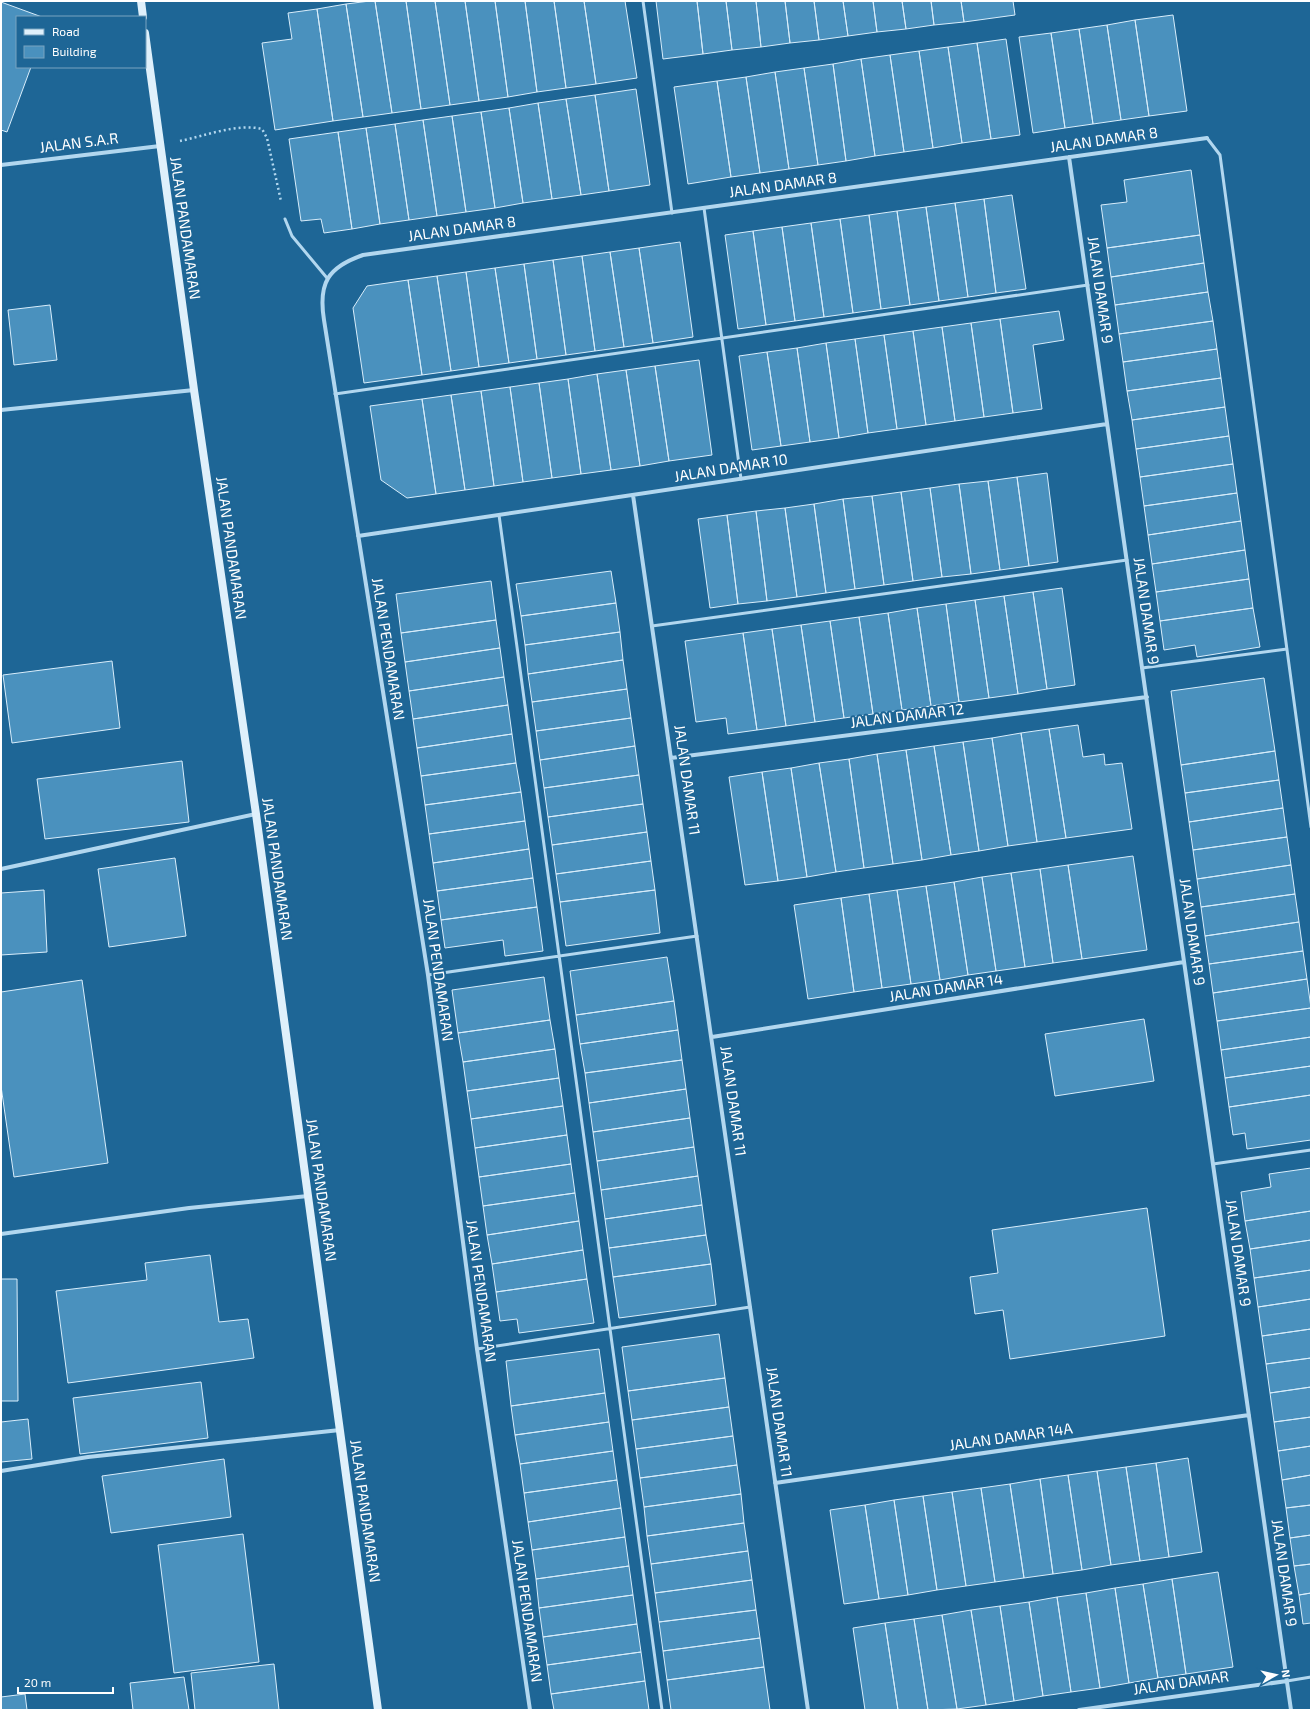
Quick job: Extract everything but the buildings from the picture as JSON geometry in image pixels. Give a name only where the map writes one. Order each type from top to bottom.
[{"type":"main road","points":[[141,1],[143,16]]},
{"type":"main road","name":"JALAN PANDAMARAN","points":[[146,41],[194,390],[256,814],[378,1710]]},
{"type":"street","name":"JALAN DAMAR 8","points":[[327,278],[348,260],[363,255],[1207,138]]},
{"type":"street","name":"JALAN S.A.R","points":[[1,164],[160,146]]},
{"type":"street","name":"JALAN DAMAR 9","points":[[1069,157],[1291,1710]]},
{"type":"street","name":"JALAN PENDAMARAN","points":[[327,278],[321,301],[428,975],[477,1350],[530,1710]]},
{"type":"street","points":[[1,410],[194,390]]},
{"type":"street","name":"JALAN DAMAR 10","points":[[358,536],[1107,424]]},
{"type":"street","name":"JALAN DAMAR 11","points":[[633,495],[808,1710]]},
{"type":"street","name":"JALAN DAMAR 12","points":[[671,758],[1147,697]]},
{"type":"street","points":[[1,869],[256,814]]},
{"type":"street","name":"JALAN DAMAR 14","points":[[712,1037],[1184,962]]},
{"type":"street","points":[[1,1234],[189,1208],[308,1196]]},
{"type":"street","name":"JALAN DAMAR 14A","points":[[775,1483],[1249,1415]]},
{"type":"street","points":[[1,1471],[88,1457],[340,1430]]},
{"type":"street","name":"JALAN DAMAR","points":[[1079,1710],[1287,1680]]},
{"type":"lane","points":[[643,1],[672,212]]},
{"type":"lane","points":[[1207,138],[1220,155],[1311,827]]},
{"type":"lane","points":[[704,208],[741,479]]},
{"type":"lane","points":[[285,219],[292,236],[327,278]]},
{"type":"lane","points":[[335,394],[1088,285]]},
{"type":"lane","points":[[499,515],[662,1710]]},
{"type":"lane","points":[[652,626],[1127,560]]},
{"type":"lane","points":[[1142,668],[1287,649]]},
{"type":"lane","points":[[428,975],[697,936]]},
{"type":"lane","points":[[1213,1164],[1311,1150]]},
{"type":"lane","points":[[477,1350],[750,1307]]},
{"type":"lane","points":[[1287,1680],[1311,1677]]},
{"type":"path","points":[[160,146],[236,128],[252,126],[262,129],[267,138],[285,219]]}]
